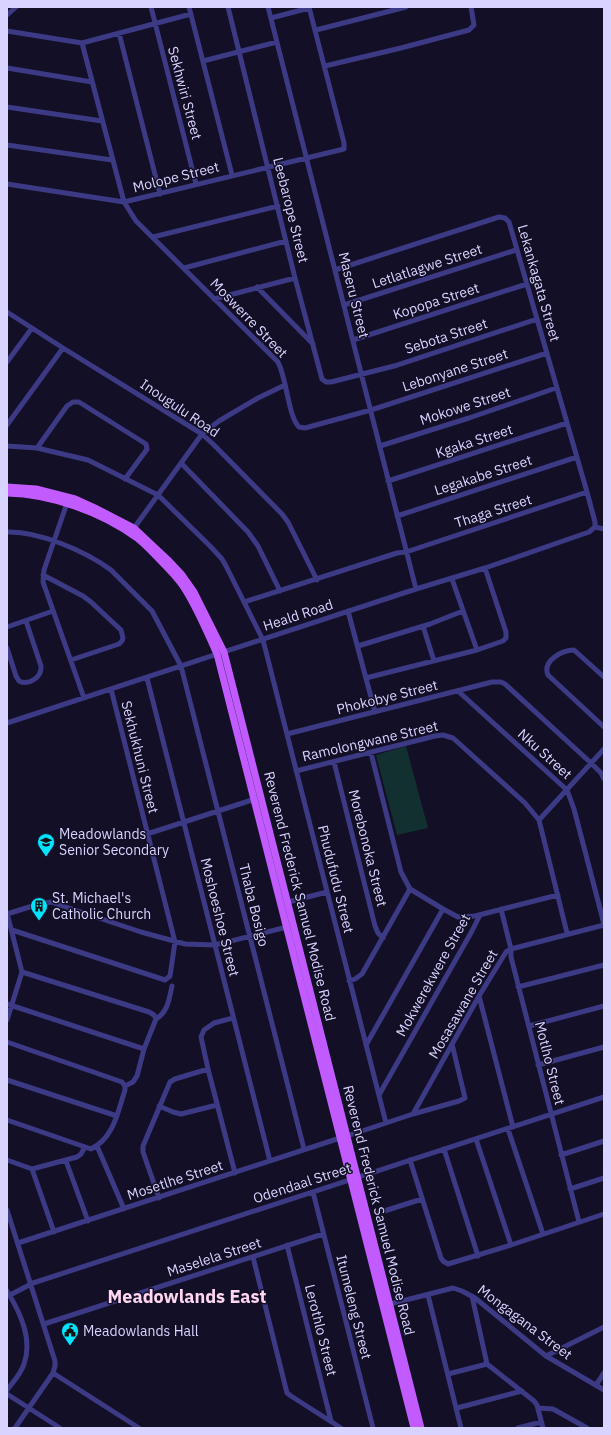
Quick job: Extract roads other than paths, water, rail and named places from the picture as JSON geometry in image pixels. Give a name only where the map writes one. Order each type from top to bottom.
[{"type":"main road","name":"Reverend Frederick Samuel Modise Road","points":[[7,486],[36,489],[75,499],[134,528],[168,560],[182,575],[194,592],[221,653],[288,902],[414,1428]]},
{"type":"main road","name":"Reverend Frederick Samuel Modise Road","points":[[7,493],[32,495],[67,503],[92,513],[138,539],[165,565],[183,587],[221,653],[287,927],[344,1137]]},
{"type":"main road","name":"Reverend Frederick Samuel Modise Road","points":[[354,1178],[390,1304],[421,1428]]},
{"type":"street","points":[[7,16],[16,7]]},
{"type":"street","name":"Sekhwiri Street","points":[[151,7],[196,184]]},
{"type":"street","points":[[189,7],[232,175]]},
{"type":"street","name":"Leebarope Street","points":[[228,7],[295,278],[321,376],[326,382],[328,382],[361,374]]},
{"type":"street","name":"Maseru Street","points":[[268,7],[416,589]]},
{"type":"street","points":[[316,30],[406,7]]},
{"type":"street","points":[[271,18],[309,8],[325,66],[469,30],[474,25],[471,7]]},
{"type":"street","points":[[7,31],[82,43],[191,14]]},
{"type":"street","points":[[119,33],[160,194]]},
{"type":"street","points":[[204,61],[277,42]]},
{"type":"street","name":"Moswerre Street","points":[[82,43],[124,202],[136,221],[278,362],[281,367],[296,425],[301,428],[371,410]]},
{"type":"street","name":"Molope Street","points":[[7,184],[124,202],[342,149],[345,147],[325,66]]},
{"type":"street","points":[[7,68],[92,82]]},
{"type":"street","points":[[7,107],[102,121]]},
{"type":"street","points":[[7,145],[112,160]]},
{"type":"street","points":[[153,237],[278,206]]},
{"type":"street","name":"Lekankagata Street","points":[[335,270],[499,217],[505,218],[509,222],[587,492],[595,527]]},
{"type":"street","points":[[184,268],[286,241]]},
{"type":"street","name":"Letlatlagwe Street","points":[[344,306],[516,250]]},
{"type":"street","points":[[214,298],[295,278]]},
{"type":"street","name":"Kopopa Street","points":[[353,340],[527,284]]},
{"type":"street","points":[[257,288],[313,344]]},
{"type":"street","name":"Inougulu Road","points":[[7,312],[202,434],[282,514],[288,522],[317,580]]},
{"type":"street","name":"Sebota Street","points":[[361,374],[394,366],[537,319]]},
{"type":"street","points":[[7,362],[32,328]]},
{"type":"street","points":[[7,425],[63,348]]},
{"type":"street","name":"Lebonyane Street","points":[[371,410],[547,353]]},
{"type":"street","points":[[134,528],[182,464],[202,434],[219,421],[253,401],[286,385]]},
{"type":"street","name":"Mokowe Street","points":[[380,446],[469,418],[556,388]]},
{"type":"street","points":[[37,448],[67,406],[72,402],[79,402],[146,444],[147,449],[125,479]]},
{"type":"street","name":"Kgaka Street","points":[[388,480],[566,423]]},
{"type":"street","name":"Phudufudu Street","points":[[7,446],[37,448],[88,460],[158,495],[218,554],[226,566],[263,640],[386,1123]]},
{"type":"street","name":"Legakabe Street","points":[[397,516],[577,457]]},
{"type":"street","points":[[182,464],[248,532],[258,546],[280,591]]},
{"type":"street","name":"Thaga Street","points":[[244,602],[398,553],[406,552],[587,492]]},
{"type":"street","points":[[67,503],[43,575],[43,582],[84,698]]},
{"type":"street","points":[[595,527],[604,529]]},
{"type":"street","name":"Heald Road","points":[[7,723],[348,611],[485,568],[589,532],[595,527]]},
{"type":"street","name":"Thaba Bosigo","points":[[7,532],[21,533],[54,540],[104,564],[120,577],[152,611],[181,666],[304,1150]]},
{"type":"street","points":[[366,678],[477,650],[500,643],[506,638],[485,568]]},
{"type":"street","points":[[43,575],[83,596],[117,626],[122,634],[122,641],[119,644],[71,660]]},
{"type":"street","points":[[452,578],[477,650]]},
{"type":"street","points":[[7,627],[53,611]]},
{"type":"street","points":[[348,611],[374,712]]},
{"type":"street","points":[[358,646],[423,626],[463,611]]},
{"type":"street","points":[[7,648],[19,681],[25,682],[38,677],[41,671],[41,666],[26,621]]},
{"type":"street","points":[[423,626],[434,661]]},
{"type":"street","points":[[604,677],[574,650],[566,651],[552,659],[546,670],[548,675],[604,727]]},
{"type":"street","name":"Moshoeshoe Street","points":[[147,678],[270,1161]]},
{"type":"street","name":"Phokobye Street","points":[[287,734],[492,682],[501,682],[591,763]]},
{"type":"street","name":"Sekhukhuni Street","points":[[12,930],[165,980],[170,976],[172,971],[175,942],[111,689]]},
{"type":"street","name":"Nku Street","points":[[458,691],[567,790],[571,799],[604,925]]},
{"type":"street","name":"Ramolongwane Street","points":[[296,771],[435,736],[448,736],[458,743],[525,804],[540,820],[568,933]]},
{"type":"street","points":[[540,820],[604,749]]},
{"type":"street","points":[[371,753],[401,872],[410,889],[458,917],[480,915]]},
{"type":"street","name":"Morebonoka Street","points":[[334,762],[375,926],[378,933],[383,938]]},
{"type":"street","points":[[591,763],[601,773],[604,779]]},
{"type":"street","points":[[147,834],[255,799]]},
{"type":"street","points":[[349,980],[355,979],[362,974],[410,889]]},
{"type":"street","points":[[288,902],[327,892]]},
{"type":"street","name":"Mokwerekwere Street","points":[[379,1095],[472,932],[480,915],[558,895]]},
{"type":"street","points":[[7,1020],[9,1005],[22,972],[7,914],[51,902],[185,944],[215,944],[287,927]]},
{"type":"street","points":[[366,1045],[443,909]]},
{"type":"street","name":"Motlho Street","points":[[501,909],[511,949],[510,957],[579,1222]]},
{"type":"street","name":"Mosasawane Street","points":[[413,1114],[479,996],[502,956],[506,952],[511,949],[568,933],[604,925]]},
{"type":"street","points":[[518,987],[604,965]]},
{"type":"street","points":[[22,972],[149,1012],[154,1015],[156,1019]]},
{"type":"street","points":[[125,1086],[133,1082],[137,1076],[144,1049],[156,1019],[163,1013],[167,1006],[172,986]]},
{"type":"street","points":[[479,996],[511,1128],[543,1234]]},
{"type":"street","points":[[9,1005],[144,1049]]},
{"type":"street","points":[[529,1026],[604,1006]]},
{"type":"street","points":[[233,1018],[214,1023],[204,1030],[201,1041],[235,1173]]},
{"type":"street","points":[[7,1042],[122,1082],[125,1086],[117,1116],[112,1128],[97,1146],[91,1149],[7,1120]]},
{"type":"street","points":[[344,1137],[465,1098],[452,1044]]},
{"type":"street","points":[[538,1065],[604,1047]]},
{"type":"street","points":[[159,1198],[143,1149],[144,1141],[166,1089],[172,1080],[208,1069]]},
{"type":"street","points":[[7,1080],[117,1116]]},
{"type":"street","name":"Odendaal Street","points":[[8,1293],[30,1284],[604,1097]]},
{"type":"street","points":[[159,1106],[181,1114],[217,1105]]},
{"type":"street","name":"Mosetlhe Street","points":[[18,1243],[344,1137]]},
{"type":"street","points":[[476,1139],[511,1245]]},
{"type":"street","points":[[561,1155],[604,1141]]},
{"type":"street","points":[[97,1146],[124,1209]]},
{"type":"street","points":[[7,1160],[32,1169],[77,1158],[85,1147]]},
{"type":"street","points":[[444,1149],[478,1256]]},
{"type":"street","points":[[410,1160],[441,1258],[445,1263],[450,1265],[604,1214]]},
{"type":"street","points":[[66,1161],[88,1221]]},
{"type":"street","points":[[32,1169],[54,1232]]},
{"type":"street","points":[[570,1189],[604,1178]]},
{"type":"street","name":"Itumeleng Street","points":[[313,1192],[373,1428]]},
{"type":"street","points":[[378,1213],[422,1199]]},
{"type":"street","points":[[7,1210],[55,1361],[53,1373],[15,1428]]},
{"type":"street","name":"Maselela Street","points":[[44,1324],[323,1234]]},
{"type":"street","name":"Lerothlo Street","points":[[287,1245],[331,1421]]},
{"type":"street","points":[[253,1257],[287,1391],[291,1396],[341,1428]]},
{"type":"street","name":"Mongagana Street","points":[[390,1304],[453,1288],[462,1291],[472,1296],[546,1356],[604,1390]]},
{"type":"street","points":[[7,1390],[21,1371],[27,1353],[22,1321],[8,1293]]},
{"type":"street","points":[[428,1295],[461,1428]]},
{"type":"street","points":[[472,1296],[487,1364],[534,1401],[538,1408],[542,1425],[518,1428]]},
{"type":"street","points":[[546,1356],[604,1327]]},
{"type":"street","points":[[448,1374],[487,1364]]},
{"type":"street","points":[[53,1373],[139,1428]]},
{"type":"street","points":[[596,1385],[604,1373]]},
{"type":"street","points":[[457,1408],[522,1392]]},
{"type":"street","points":[[7,1394],[60,1428]]},
{"type":"street","points":[[538,1408],[553,1408],[587,1428]]},
{"type":"place","name":"Meadowlands Senior Secondary","points":[[46,857]]},
{"type":"place","name":"St. Michael's Catholic Church","points":[[39,921]]},
{"type":"place","name":"Meadowlands Hall","points":[[70,1346]]},
{"type":"district","name":"Meadowlands East","points":[[187,1296]]}]
